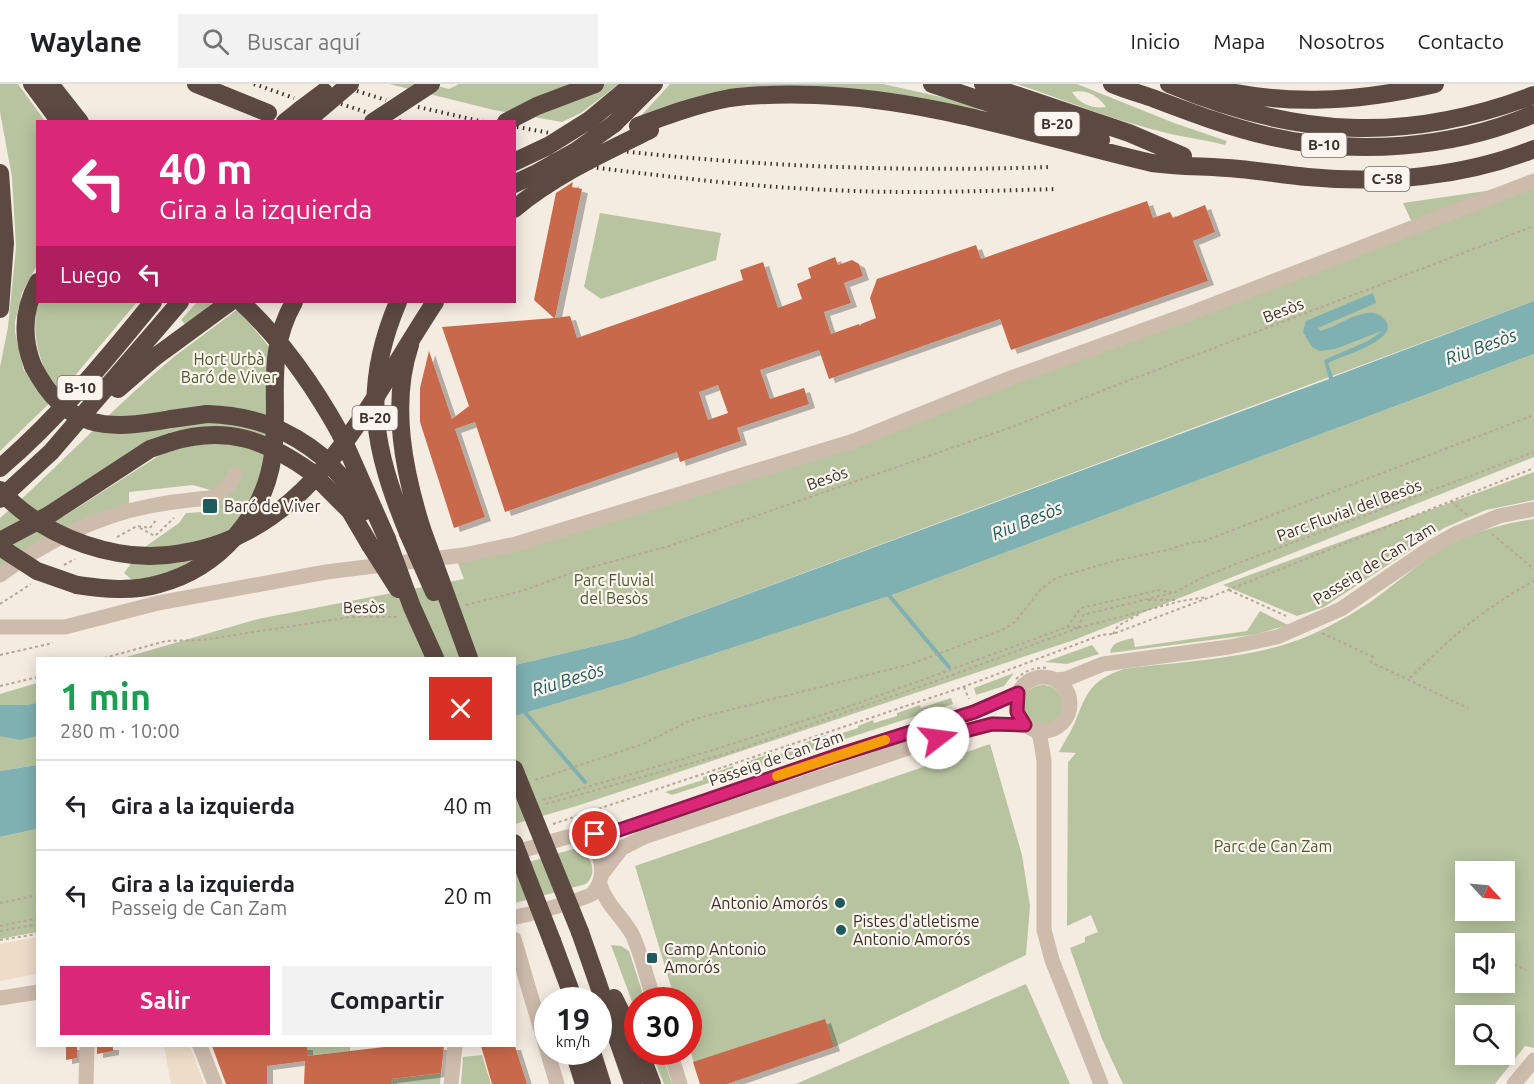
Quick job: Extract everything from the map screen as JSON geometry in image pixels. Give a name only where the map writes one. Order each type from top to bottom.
[{"type":"highway","points":[[32,84],[59,120]]},
{"type":"highway","points":[[50,84],[78,120]]},
{"type":"highway","points":[[196,84],[276,117],[308,115],[350,84]]},
{"type":"highway","points":[[308,115],[335,84]]},
{"type":"highway","points":[[376,120],[432,84]]},
{"type":"highway","points":[[510,120],[559,97],[595,84]]},
{"type":"highway","points":[[516,161],[548,146],[591,119],[633,84]]},
{"type":"highway","points":[[516,183],[576,151],[614,124],[654,84]]},
{"type":"highway","name":"B-20","points":[[932,84],[1127,148],[1183,156]]},
{"type":"highway","points":[[983,84],[1129,133],[1183,156]]},
{"type":"highway","name":"B-10","points":[[1112,84],[1238,128],[1271,137],[1334,146],[1385,146],[1439,140],[1491,129],[1534,114]]},
{"type":"highway","points":[[1169,84],[1260,116],[1300,124],[1362,129],[1446,122],[1473,116],[1534,95]]},
{"type":"highway","points":[[1197,84],[1245,96],[1298,99],[1361,98],[1435,84]]},
{"type":"highway","points":[[576,151],[644,128],[772,94],[860,97],[896,102],[985,120],[1152,163],[1181,167],[1237,168]]},
{"type":"highway","points":[[516,207],[534,193],[644,128]]},
{"type":"highway","name":"C-58","points":[[1183,156],[1237,168],[1344,179],[1405,178],[1475,167],[1534,149]]},
{"type":"highway","points":[[0,172],[4,243],[0,309]]},
{"type":"highway","points":[[36,286],[28,304],[26,346],[33,366],[46,389],[60,404],[77,416],[91,422],[123,426],[207,414],[242,417],[270,425],[305,442],[338,471],[353,492],[378,542],[408,612],[434,657]]},
{"type":"highway","name":"B-10","points":[[0,468],[47,424],[112,352],[152,303]]},
{"type":"highway","name":"B-10","points":[[0,499],[51,452],[179,303]]},
{"type":"highway","points":[[51,452],[155,357],[229,303]]},
{"type":"highway","name":"B-20","points":[[242,303],[266,326],[302,372],[341,435],[378,542]]},
{"type":"highway","points":[[0,547],[37,571],[77,585],[127,589],[159,585],[183,576],[205,563],[231,542],[258,502],[270,469],[274,435],[275,354],[285,321],[294,303]]},
{"type":"highway","name":"B-20","points":[[398,303],[384,337],[377,369],[374,415],[383,466],[390,490],[415,531]]},
{"type":"highway","points":[[430,303],[409,347],[402,379],[401,397],[406,468],[415,531],[467,657]]},
{"type":"highway","points":[[0,490],[22,510],[47,527],[76,542],[105,551],[139,556],[171,555],[203,549],[235,538],[276,514],[321,471],[365,412],[434,303]]},
{"type":"highway","points":[[0,541],[49,515],[150,449],[203,435],[240,436],[278,451],[311,472],[378,542]]},
{"type":"highway","points":[[516,774],[580,933],[633,1084]]},
{"type":"highway","points":[[516,848],[569,987]]},
{"type":"highway","points":[[580,933],[624,1019]]},
{"type":"highway","points":[[552,940],[560,987]]},
{"type":"highway","points":[[578,1065],[584,1084]]},
{"type":"highway","points":[[596,1065],[603,1084]]},
{"type":"highway","points":[[645,1065],[652,1084]]},
{"type":"street","points":[[0,627],[65,627],[158,603],[326,572],[464,555],[516,544],[854,441],[1008,379],[1191,313],[1534,181]]},
{"type":"street","points":[[0,575],[48,545],[87,525],[150,506],[218,495],[226,490],[235,474]]},
{"type":"street","name":"Passeig de Can Zam","points":[[1056,675],[1066,679],[1103,664],[1229,647],[1277,637],[1341,609],[1455,534],[1499,516],[1534,509]]},
{"type":"street","points":[[1037,729],[1064,722],[1071,709],[1069,694],[1056,675],[1035,678],[1014,689],[1017,712],[1037,729],[1044,760],[1044,930],[1052,960],[1101,1084]]},
{"type":"street","name":"Passeig de Can Zam","points":[[516,852],[567,837],[613,832],[835,756],[974,712],[1014,689]]},
{"type":"street","name":"Passeig de Can Zam","points":[[516,916],[590,896],[622,848],[644,837],[938,738],[992,724],[1037,729]]},
{"type":"street","points":[[577,837],[595,849],[601,861],[602,893],[633,937],[650,987]]},
{"type":"street","points":[[516,946],[557,1084]]},
{"type":"street","points":[[0,998],[36,992]]},
{"type":"street","points":[[86,1084],[87,1047]]},
{"type":"street","points":[[200,1047],[215,1084]]},
{"type":"street","points":[[451,1084],[455,1047]]},
{"type":"street","points":[[1514,1084],[1534,1060]]},
{"type":"street","points":[[674,1065],[680,1084]]},
{"type":"path","name":"Besòs","points":[[460,606],[525,590],[574,572],[669,546],[998,432],[1534,226]]},
{"type":"path","points":[[535,780],[643,744],[689,722],[710,715],[881,673],[930,658],[1002,630],[1015,622],[1041,589],[1056,578],[1114,561],[1204,541],[1534,415]]},
{"type":"path","name":"Parc Fluvial del Besòs","points":[[543,805],[728,753],[932,683],[1078,628],[1083,615],[1173,593],[1199,579],[1236,564],[1534,452]]},
{"type":"path","points":[[553,824],[963,687],[1101,635],[1113,633],[1229,590],[1534,468]]},
{"type":"path","points":[[1450,501],[1472,518]]},
{"type":"path","points":[[109,540],[137,526],[150,528],[160,515]]},
{"type":"path","points":[[137,526],[155,536],[174,518]]},
{"type":"path","points":[[1487,530],[1534,569]]},
{"type":"path","points":[[64,565],[82,555]]},
{"type":"path","points":[[0,604],[38,580]]},
{"type":"path","points":[[1408,679],[1469,622],[1504,597],[1534,581]]},
{"type":"path","name":"Parc Fluvial del Besòs","points":[[557,797],[859,703],[1067,627],[1081,608],[1159,590],[1173,593]]},
{"type":"path","points":[[1229,590],[1290,618]]},
{"type":"path","points":[[1067,627],[1078,628],[1180,601],[1213,596]]},
{"type":"path","points":[[1142,600],[1180,601]]},
{"type":"path","name":"Besòs","points":[[108,657],[166,641],[202,640],[351,617],[392,618],[408,612]]},
{"type":"path","points":[[1113,633],[1118,626],[1141,612]]},
{"type":"path","points":[[0,655],[54,642],[65,627]]},
{"type":"path","points":[[1317,630],[1373,657],[1371,662],[1468,708]]},
{"type":"path","points":[[1014,689],[1024,672],[1032,669],[1040,667],[1056,675]]},
{"type":"path","points":[[0,686],[36,677]]},
{"type":"path","points":[[963,687],[971,704]]},
{"type":"path","points":[[0,903],[36,895]]},
{"type":"path","points":[[0,926],[36,918]]},
{"type":"path","points":[[0,931],[36,924]]},
{"type":"path","points":[[0,940],[36,934]]},
{"type":"path","points":[[1515,964],[1526,970]]},
{"type":"green space","points":[[0,84],[18,84],[44,120],[36,120],[36,267],[22,293],[15,322],[15,332],[24,371],[43,365],[36,334],[38,303],[136,303],[62,391],[0,451],[0,367],[8,327],[16,247],[12,177],[0,112]]},
{"type":"green space","points":[[389,84],[430,84],[449,89],[459,84],[619,84],[581,113],[562,122],[494,110]]},
{"type":"green space","points":[[670,84],[883,84],[950,99],[979,108],[979,112],[840,89],[639,118]]},
{"type":"green space","points":[[1017,84],[1077,84],[1174,123],[1227,141],[1225,145],[1151,129]],"holes":[[[1072,92],[1092,94],[1106,107],[1082,103]]]},
{"type":"green space","name":"Parc Fluvial del Besòs","points":[[1534,177],[1534,301],[629,638],[516,665],[516,657],[126,657],[258,619],[464,579],[457,561],[726,486],[1415,229],[1403,203],[1486,191]]},
{"type":"green space","points":[[600,213],[721,233],[716,260],[601,299],[584,287]]},
{"type":"green space","points":[[196,303],[215,303],[185,324],[181,320]]},
{"type":"green space","name":"Hort Urbà Baró de Viver","points":[[238,309],[271,349],[265,462],[260,481],[241,518],[200,560],[149,581],[131,579],[124,573],[142,549],[179,523],[186,513],[203,512],[216,506],[215,501],[226,485],[210,490],[193,485],[129,492],[129,505],[0,569],[0,550],[66,515],[163,453],[176,433],[71,496],[0,533],[0,518],[152,375]]},
{"type":"green space","points":[[1534,354],[1534,457],[1074,640],[580,805],[516,824],[516,716],[625,683],[895,594]]},
{"type":"green space","points":[[1534,472],[1534,500],[1486,510],[1444,528],[1324,607],[1297,616],[1223,585],[1300,556]]},
{"type":"green space","name":"Parc de Can Zam","points":[[1534,519],[1534,1048],[1525,1046],[1515,1059],[1515,1005],[1455,1005],[1455,1065],[1510,1065],[1495,1084],[1123,1084],[1102,1039],[1070,948],[1085,942],[1085,937],[1098,932],[1091,915],[1067,926],[1068,762],[1076,753],[1059,752],[1087,695],[1104,678],[1124,669],[1222,658],[1295,641],[1324,629],[1360,609],[1447,546],[1468,536]]},
{"type":"green space","points":[[1260,611],[1288,625],[1257,634],[1110,653],[1116,644],[1133,638],[1135,647],[1247,631]]},
{"type":"green space","points":[[1092,645],[1099,654],[1067,664],[1045,662]]},
{"type":"green space","points":[[1014,673],[1004,686],[976,695],[974,688]]},
{"type":"green space","points":[[36,683],[36,765],[0,771],[0,694]]},
{"type":"green space","points":[[1043,685],[1057,691],[1063,705],[1057,719],[1043,725],[1029,719],[1023,705],[1029,691]]},
{"type":"green space","points":[[951,698],[953,704],[672,795],[665,792],[703,780],[703,777],[733,766],[734,769],[750,764],[749,761],[772,753],[773,756],[804,746],[804,743],[826,735],[827,738],[858,728],[873,720],[874,723],[897,716],[897,713],[920,705],[921,708]]},
{"type":"green space","name":"Pistes d'atletisme Antonio Amorós","points":[[990,744],[1022,855],[1030,906],[1026,955],[834,1047],[727,1084],[700,1084],[694,1065],[702,1065],[702,987],[671,987],[635,866]]},
{"type":"green space","points":[[36,829],[36,932],[0,939],[0,837]]},
{"type":"green space","points":[[573,849],[588,858],[592,874],[586,884],[516,903],[516,866]]},
{"type":"green space","points":[[611,945],[621,946],[629,951],[641,987],[627,987]]},
{"type":"green space","points":[[1026,984],[1070,1084],[796,1084]]},
{"type":"green space","points":[[307,1047],[350,1047],[350,1051],[307,1056]]},
{"type":"green space","points":[[482,1055],[491,1084],[461,1084],[463,1057]]},
{"type":"green space","points":[[656,1065],[665,1065],[672,1084],[664,1084]]},
{"type":"green space","points":[[441,1073],[440,1084],[391,1084],[391,1079]]},
{"type":"shaded area","points":[[36,937],[36,974],[0,981],[0,944]]},
{"type":"shaded area","points":[[164,1047],[190,1047],[204,1084],[171,1084]]},
{"type":"water","name":"Riu Besòs","points":[[1373,293],[1376,303],[1318,328],[1320,331],[1356,316],[1370,313],[1382,317],[1388,325],[1380,339],[1328,363],[1333,377],[1534,301],[1534,354],[895,594],[625,683],[516,716],[516,665],[629,638],[1329,379],[1324,360],[1368,341],[1382,331],[1335,349],[1319,351],[1312,347],[1303,332],[1306,321]]},
{"type":"water","points":[[36,703],[36,736],[20,740],[0,736],[0,705]]},
{"type":"water","points":[[36,765],[36,829],[0,837],[0,771]]},
{"type":"building","points":[[573,182],[572,187],[582,189],[555,318],[570,316],[577,338],[743,280],[740,270],[763,262],[778,308],[802,299],[797,284],[811,278],[808,268],[835,257],[838,265],[852,260],[859,264],[863,276],[844,283],[851,303],[824,312],[831,334],[859,324],[860,326],[876,318],[870,298],[877,279],[976,245],[981,259],[1147,201],[1153,218],[1170,212],[1173,218],[1205,205],[1215,232],[1193,241],[1208,281],[1011,350],[1000,319],[829,379],[819,350],[760,370],[770,399],[804,388],[809,404],[737,428],[741,441],[680,462],[677,452],[505,512],[475,422],[455,429],[485,517],[454,528],[420,422],[420,388],[429,351],[452,419],[469,406],[442,327],[554,318],[534,300],[556,193]],"holes":[[[718,385],[728,413],[708,420],[699,392]]]},
{"type":"building","points":[[825,1019],[834,1047],[727,1084],[700,1084],[694,1065],[702,1065],[702,1059]]},
{"type":"building","points":[[66,1047],[77,1047],[77,1058],[66,1060]]},
{"type":"building","points":[[97,1047],[113,1047],[113,1051],[97,1054]]},
{"type":"building","points":[[212,1047],[307,1047],[307,1056],[384,1047],[444,1047],[441,1073],[391,1079],[391,1084],[304,1084],[305,1061],[267,1066],[267,1084],[226,1084]]},
{"type":"building","points":[[481,1047],[515,1047],[527,1084],[492,1084]]},
{"type":"waterway","points":[[888,594],[949,667]]},
{"type":"waterway","points":[[523,710],[585,782]]},
{"type":"railway","points":[[254,84],[294,98]]},
{"type":"railway","points":[[357,91],[386,100]]},
{"type":"railway","points":[[341,104],[366,112]]},
{"type":"railway","points":[[418,107],[475,120]]},
{"type":"railway","points":[[517,127],[550,133]]},
{"type":"railway","points":[[621,151],[728,161],[836,167],[943,169],[1051,167]]},
{"type":"railway","points":[[591,167],[802,189],[916,192],[1057,189]]},
{"type":"slow traffic","points":[[777,776],[885,740]]},
{"type":"place","name":"Baró de Viver","points":[[210,506]]},
{"type":"place","name":"Antonio Amorós","points":[[840,903]]},
{"type":"place","name":"Pistes d'atletisme Antonio Amorós","points":[[841,930]]},
{"type":"place","name":"Camp Antonio Amorós","points":[[652,958]]},
{"type":"route","points":[[595,834],[613,832],[835,756],[974,712],[1018,693],[1017,712],[1025,725],[992,724],[938,738]]}]
